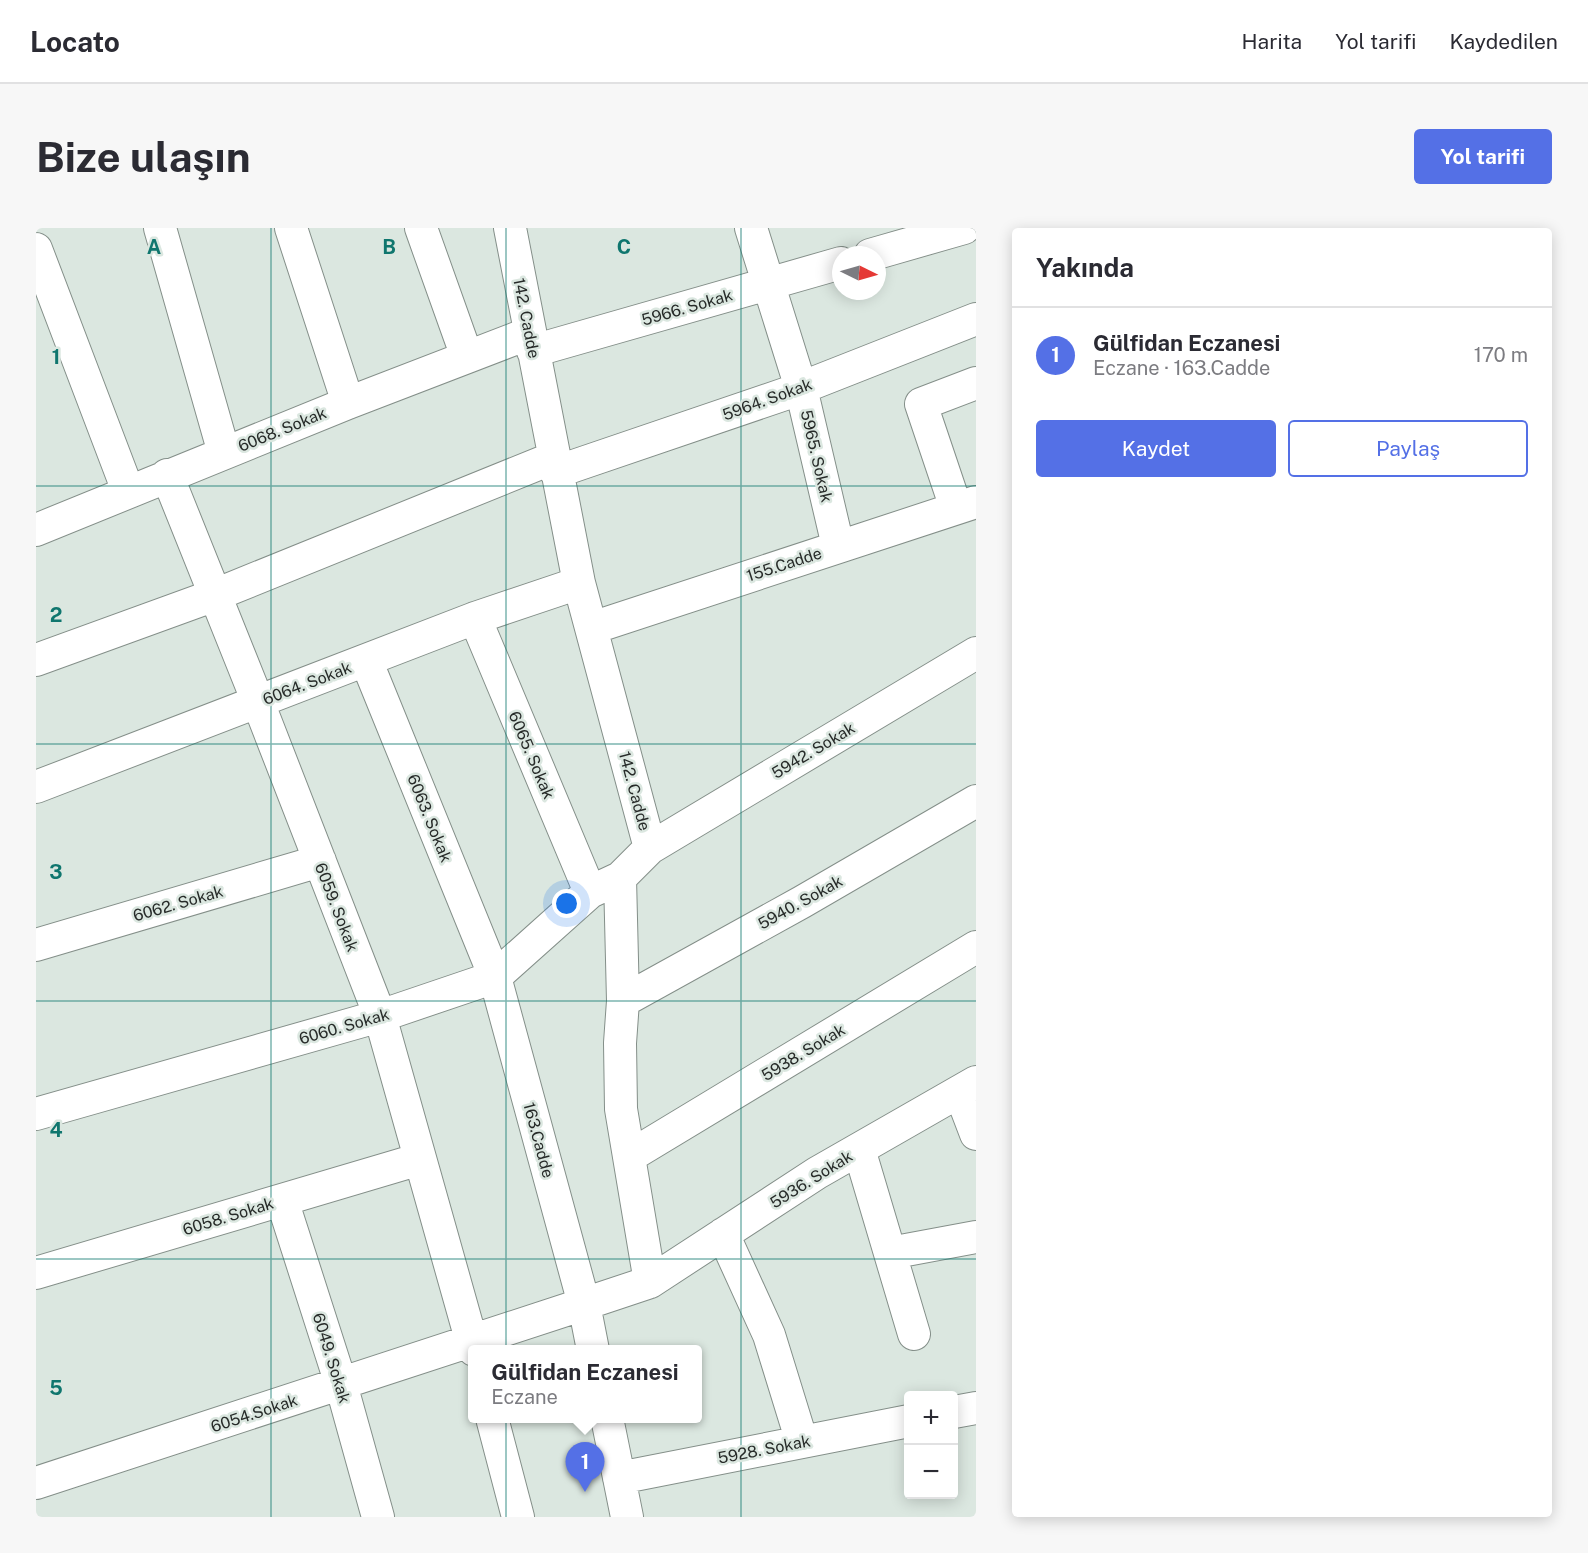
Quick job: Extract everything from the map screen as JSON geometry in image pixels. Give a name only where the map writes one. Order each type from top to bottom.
[{"type":"street","points":[[36,233],[48,228]]},
{"type":"street","points":[[160,228],[224,453]]},
{"type":"street","points":[[291,228],[348,403]]},
{"type":"street","points":[[422,228],[468,357]]},
{"type":"street","name":"142. Cadde","points":[[510,228],[554,465],[579,583],[650,848],[620,878]]},
{"type":"street","name":"5965. Sokak","points":[[751,228],[801,388],[838,546]]},
{"type":"street","points":[[886,250],[964,228]]},
{"type":"street","points":[[36,249],[128,491]]},
{"type":"street","name":"5966. Sokak","points":[[531,342],[767,284],[832,266]]},
{"type":"street","name":"5964. Sokak","points":[[36,660],[215,595],[554,465],[801,388],[976,319]]},
{"type":"street","name":"6068. Sokak","points":[[36,530],[167,475],[468,357],[531,342]]},
{"type":"street","points":[[966,505],[921,404],[976,383]]},
{"type":"street","name":"6059. Sokak","points":[[167,475],[380,1016],[473,1345]]},
{"type":"street","name":"155.Cadde","points":[[592,628],[966,505]]},
{"type":"street","name":"6064. Sokak","points":[[36,787],[475,618],[579,583]]},
{"type":"street","name":"6065. Sokak","points":[[475,618],[590,892]]},
{"type":"street","name":"5942. Sokak","points":[[650,848],[976,653]]},
{"type":"street","name":"6063. Sokak","points":[[366,660],[495,977]]},
{"type":"street","name":"5940. Sokak","points":[[623,1000],[802,902],[976,801]]},
{"type":"street","name":"6062. Sokak","points":[[36,945],[320,861]]},
{"type":"street","points":[[473,1345],[650,1282],[621,1109],[620,1043],[623,1000],[620,878]]},
{"type":"street","name":"6060. Sokak","points":[[36,1114],[380,1016],[495,977],[590,892],[620,878]]},
{"type":"street","name":"5938. Sokak","points":[[630,1156],[976,947]]},
{"type":"street","name":"163.Cadde","points":[[495,977],[584,1304],[592,1345]]},
{"type":"street","points":[[968,1087],[976,1134]]},
{"type":"street","name":"5936. Sokak","points":[[650,1282],[817,1173],[968,1087]]},
{"type":"street","points":[[859,1149],[914,1334]]},
{"type":"street","name":"6058. Sokak","points":[[36,1273],[420,1159]]},
{"type":"street","name":"6049. Sokak","points":[[282,1200],[341,1384],[378,1517]]},
{"type":"street","points":[[723,1234],[769,1335],[802,1442]]},
{"type":"street","points":[[890,1253],[976,1237]]},
{"type":"street","name":"6054.Sokak","points":[[36,1483],[341,1384],[468,1346]]},
{"type":"street","points":[[958,1411],[976,1408]]},
{"type":"street","name":"5928. Sokak","points":[[619,1478],[904,1422]]},
{"type":"street","points":[[493,1423],[518,1517]]},
{"type":"street","points":[[608,1423],[627,1517]]},
{"type":"place","name":"Gülfidan Eczanesi","points":[[585,1492]]}]
